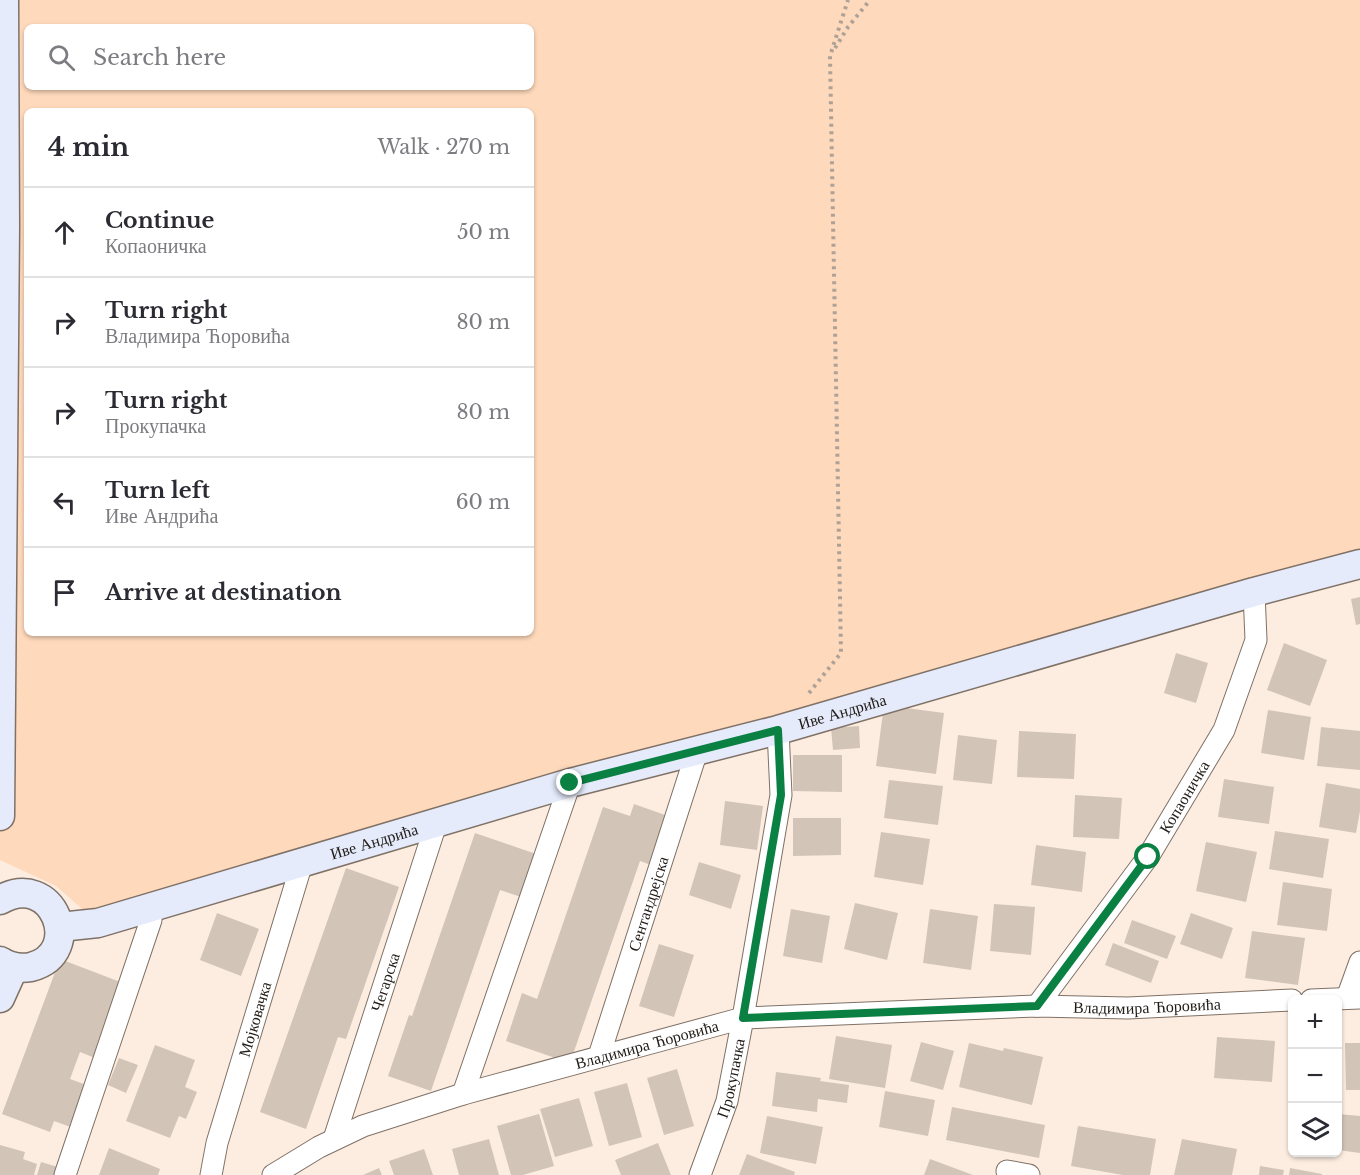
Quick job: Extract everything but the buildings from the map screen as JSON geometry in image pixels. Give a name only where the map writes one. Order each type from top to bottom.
[{"type":"street","points":[[0,816],[4,0]]},
{"type":"street","name":"Иве Андрића","points":[[60,927],[98,923],[570,783],[778,730],[1254,592],[1360,564]]},
{"type":"street","name":"Копаоничка","points":[[1037,1006],[1148,857],[1224,730],[1256,640],[1254,592]]},
{"type":"street","name":"Прокупачка","points":[[700,1175],[727,1101],[743,1018],[781,795],[778,730]]},
{"type":"street","name":"Сентандрејска","points":[[599,1056],[697,751]]},
{"type":"street","points":[[463,1094],[570,783]]},
{"type":"street","name":"Чегарска","points":[[334,1139],[436,824]]},
{"type":"street","name":"Мојковачка","points":[[211,1175],[217,1143],[302,863]]},
{"type":"street","points":[[0,890],[13,894],[27,893],[39,897],[50,905],[57,916],[60,927],[55,950],[47,959],[25,968],[7,964],[0,998]]},
{"type":"street","points":[[65,1175],[151,920],[151,907]]},
{"type":"street","points":[[1353,998],[1360,962]]},
{"type":"street","name":"Владимира Ћоровића","points":[[273,1175],[334,1139],[363,1126],[463,1094],[743,1018],[1037,1006],[1128,1008],[1288,1000]]},
{"type":"street","points":[[1007,1171],[1029,1175]]},
{"type":"path","points":[[806,696],[841,653],[830,56],[848,0]]},
{"type":"path","points":[[830,56],[848,27],[870,0]]},
{"type":"shaded area","points":[[0,0],[1360,0],[1360,564],[98,923],[56,886],[0,860]]},
{"type":"route","points":[[570,783],[778,730],[781,795],[743,1018],[1037,1006],[1148,857]]}]
